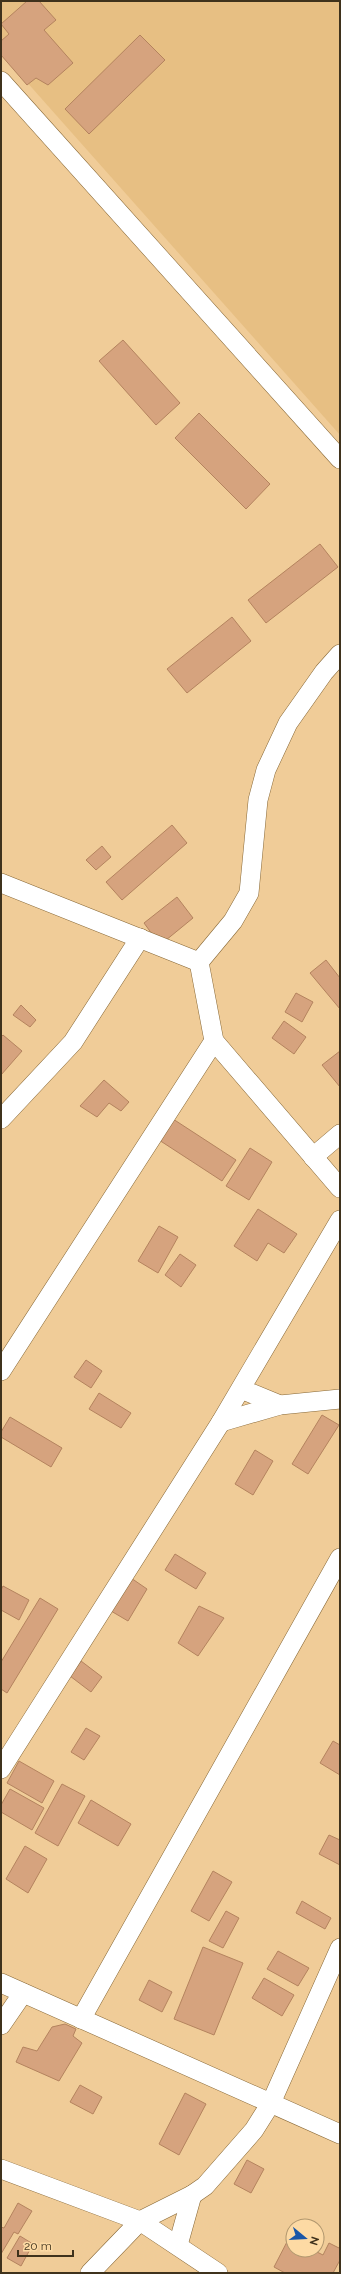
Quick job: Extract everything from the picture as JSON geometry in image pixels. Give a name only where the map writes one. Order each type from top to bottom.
[{"type":"street","points":[[1,81],[340,459]]},
{"type":"street","points":[[199,962],[233,921],[249,893],[258,800],[266,770],[288,723],[324,672],[340,654]]},
{"type":"street","points":[[1,883],[199,962]]},
{"type":"street","points":[[1,1119],[73,1042],[140,938]]},
{"type":"street","points":[[199,962],[214,1041],[340,1188]]},
{"type":"street","points":[[1,1371],[214,1041]]},
{"type":"street","points":[[313,1157],[340,1134]]},
{"type":"street","points":[[1,1770],[221,1422],[340,1220]]},
{"type":"street","points":[[241,1389],[280,1405]]},
{"type":"street","points":[[221,1422],[280,1405],[340,1399]]},
{"type":"street","points":[[81,2019],[340,1558]]},
{"type":"street","points":[[90,2273],[140,2221],[192,2195],[205,2186],[254,2130],[271,2103],[340,1948]]},
{"type":"street","points":[[1,1983],[340,2134]]},
{"type":"street","points":[[1,2025],[23,1993]]},
{"type":"street","points":[[1,2169],[140,2221],[218,2273]]},
{"type":"street","points":[[178,2245],[192,2195]]},
{"type":"shaded area","points":[[1,1],[340,1],[340,435],[1,53]]},
{"type":"building","points":[[27,1],[39,1],[56,20],[44,30],[73,63],[48,85],[36,78],[27,85],[1,55],[1,41],[9,34],[1,24]]},
{"type":"building","points":[[140,35],[165,60],[89,134],[65,109]]},
{"type":"building","points":[[123,340],[180,403],[156,425],[99,361]]},
{"type":"building","points":[[199,413],[270,484],[246,509],[175,438]]},
{"type":"building","points":[[320,544],[338,567],[266,623],[248,600]]},
{"type":"building","points":[[232,617],[251,641],[187,693],[167,669]]},
{"type":"building","points":[[172,825],[187,843],[122,900],[106,882]]},
{"type":"building","points":[[102,846],[111,857],[96,870],[86,860]]},
{"type":"building","points":[[177,897],[193,918],[160,945],[144,923]]},
{"type":"building","points":[[326,960],[340,978],[340,1009],[310,973]]},
{"type":"building","points":[[296,993],[313,1002],[302,1022],[285,1012]]},
{"type":"building","points":[[21,1005],[36,1020],[30,1027],[13,1015]]},
{"type":"building","points":[[284,1021],[306,1037],[294,1054],[272,1038]]},
{"type":"building","points":[[3,1035],[22,1051],[1,1075],[1,1037]]},
{"type":"building","points":[[340,1051],[340,1087],[322,1065]]},
{"type":"building","points":[[104,1080],[129,1102],[121,1111],[109,1103],[97,1117],[80,1106]]},
{"type":"building","points":[[173,1119],[236,1160],[222,1181],[159,1140]]},
{"type":"building","points":[[250,1148],[272,1162],[249,1200],[226,1186]]},
{"type":"building","points":[[258,1209],[297,1234],[284,1253],[268,1243],[257,1261],[234,1246]]},
{"type":"building","points":[[159,1226],[178,1237],[158,1273],[138,1261]]},
{"type":"building","points":[[180,1254],[196,1265],[181,1287],[165,1275]]},
{"type":"building","points":[[86,1360],[102,1371],[91,1388],[74,1377]]},
{"type":"building","points":[[99,1393],[131,1413],[121,1428],[89,1409]]},
{"type":"building","points":[[322,1415],[339,1425],[308,1474],[292,1464]]},
{"type":"building","points":[[10,1417],[62,1448],[51,1467],[1,1437],[1,1432]]},
{"type":"building","points":[[255,1450],[273,1461],[253,1495],[235,1484]]},
{"type":"building","points":[[175,1554],[206,1573],[196,1589],[165,1570]]},
{"type":"building","points":[[131,1578],[147,1589],[128,1621],[111,1611]]},
{"type":"building","points":[[3,1586],[29,1600],[19,1620],[1,1610],[1,1590]]},
{"type":"building","points":[[40,1598],[58,1609],[7,1693],[1,1689],[1,1662]]},
{"type":"building","points":[[199,1606],[224,1618],[198,1656],[178,1643]]},
{"type":"building","points":[[81,1661],[102,1677],[91,1692],[70,1676]]},
{"type":"building","points":[[86,1728],[100,1736],[84,1760],[71,1752]]},
{"type":"building","points":[[333,1741],[340,1745],[340,1775],[320,1763]]},
{"type":"building","points":[[19,1761],[54,1781],[42,1803],[7,1783]]},
{"type":"building","points":[[62,1784],[85,1796],[58,1846],[35,1833]]},
{"type":"building","points":[[10,1789],[44,1808],[32,1830],[1,1812],[1,1805]]},
{"type":"building","points":[[91,1800],[131,1824],[118,1846],[78,1823]]},
{"type":"building","points":[[329,1835],[340,1840],[340,1865],[319,1854]]},
{"type":"building","points":[[25,1846],[47,1859],[28,1893],[6,1879]]},
{"type":"building","points":[[213,1871],[232,1882],[209,1921],[191,1911]]},
{"type":"building","points":[[302,1901],[331,1918],[325,1929],[296,1913]]},
{"type":"building","points":[[226,1911],[239,1918],[223,1948],[209,1941]]},
{"type":"building","points":[[203,1947],[243,1963],[214,2035],[174,2019]]},
{"type":"building","points":[[278,1951],[309,1968],[298,1986],[267,1969]]},
{"type":"building","points":[[264,1978],[294,1995],[282,2016],[252,1998]]},
{"type":"building","points":[[149,1980],[172,1992],[162,2012],[139,2000]]},
{"type":"building","points":[[65,2024],[76,2029],[73,2036],[82,2043],[59,2081],[16,2062],[23,2047],[37,2051],[52,2027]]},
{"type":"building","points":[[80,2085],[102,2097],[93,2114],[70,2102]]},
{"type":"building","points":[[185,2093],[206,2104],[179,2155],[159,2144]]},
{"type":"building","points":[[247,2160],[264,2169],[251,2193],[234,2184]]},
{"type":"building","points":[[18,2203],[32,2211],[18,2234],[14,2232],[1,2254],[1,2227],[4,2228]]},
{"type":"building","points":[[20,2236],[33,2244],[21,2266],[7,2258]]},
{"type":"building","points":[[329,2243],[339,2248],[340,2245],[340,2260],[333,2273],[285,2273],[274,2267],[285,2246],[285,2258],[325,2258],[325,2251]]}]
